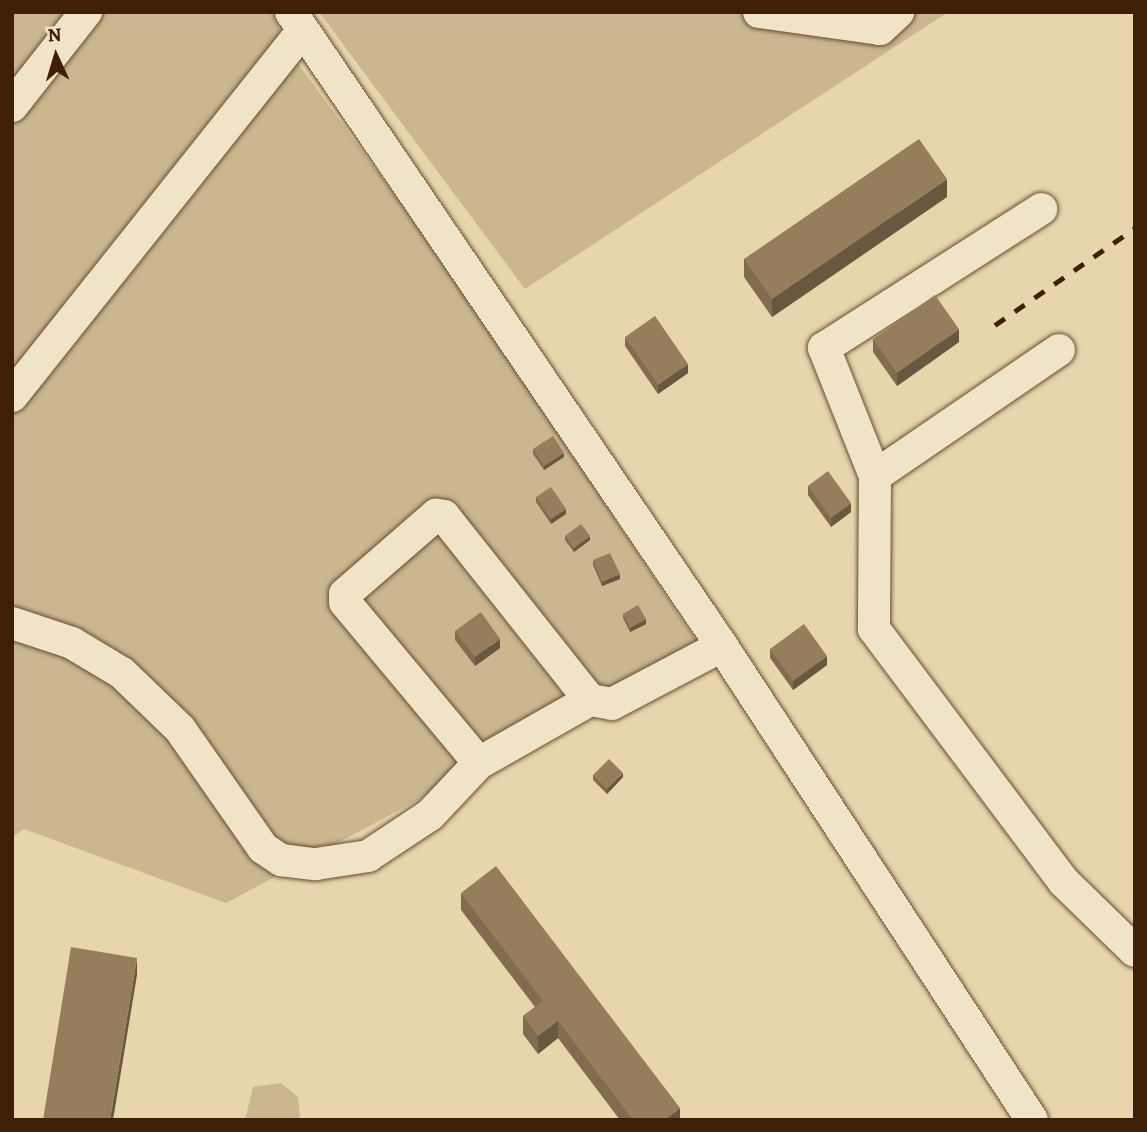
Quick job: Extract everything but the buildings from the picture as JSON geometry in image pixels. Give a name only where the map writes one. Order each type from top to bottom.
[{"type":"street","points":[[12,106],[86,12]]},
{"type":"street","points":[[759,12],[880,29],[898,12]]},
{"type":"street","points":[[12,396],[297,22],[722,646],[1032,1120]]},
{"type":"street","points":[[1041,209],[824,348],[875,477],[874,629],[1064,882],[1135,951]]},
{"type":"street","points":[[875,477],[1059,350]]},
{"type":"street","points":[[479,763],[345,601],[345,594],[436,515],[443,516],[590,700]]},
{"type":"street","points":[[12,623],[72,643],[122,673],[180,729],[263,848],[281,860],[316,864],[368,856],[430,814],[479,763],[590,700],[612,704],[722,646]]},
{"type":"shaded area","points":[[12,12],[273,12],[285,46],[438,254],[701,648],[226,903],[24,829],[12,837]]},
{"type":"shaded area","points":[[319,12],[948,12],[525,289]]},
{"type":"shaded area","points":[[281,1083],[298,1097],[300,1120],[245,1120],[253,1087]]},
{"type":"railway","points":[[995,325],[1135,228]]}]
